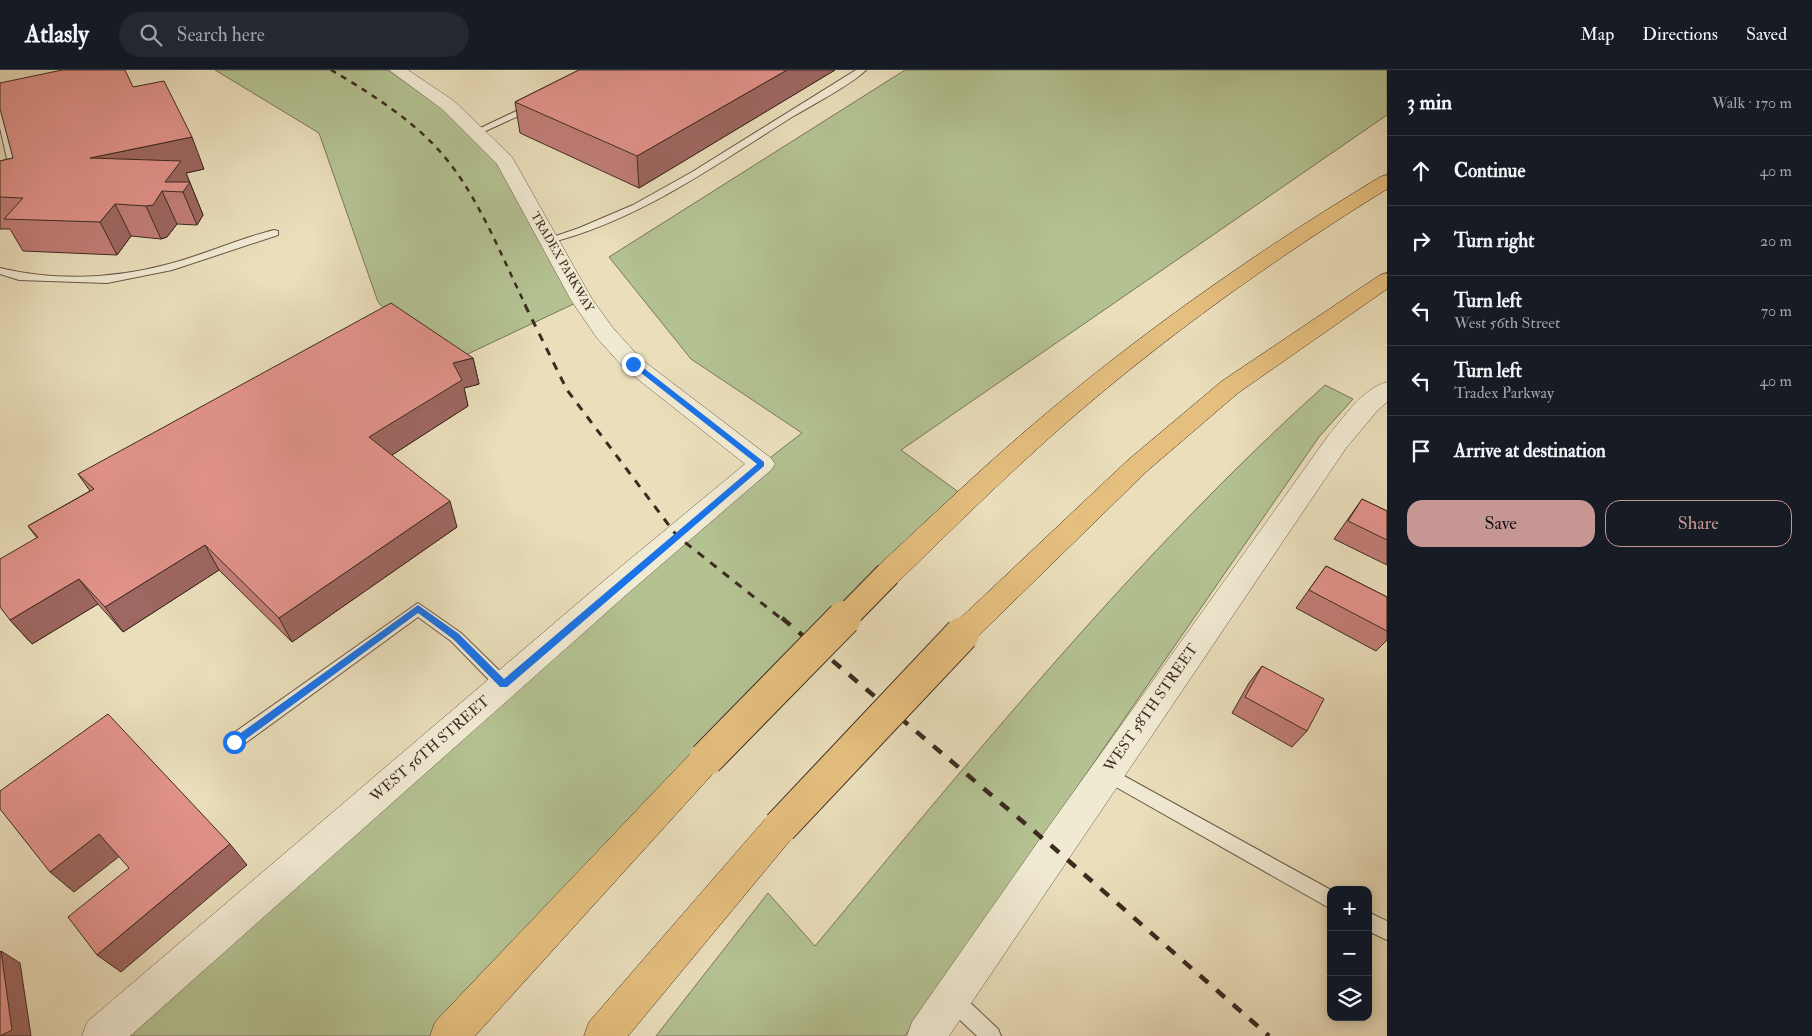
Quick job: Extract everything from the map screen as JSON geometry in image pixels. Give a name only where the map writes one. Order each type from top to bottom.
[{"type":"highway","points":[[449,1036],[706,758],[888,574],[1015,454],[1110,374],[1213,295],[1387,181]]},
{"type":"highway","points":[[603,1036],[780,827],[962,634],[1137,466],[1230,387],[1387,278]]},
{"type":"street","name":"TRADEX PARKWAY","points":[[397,70],[448,105],[505,161],[582,300],[605,333],[633,364],[762,464]]},
{"type":"street","name":"WEST 58TH STREET","points":[[926,1036],[1106,773],[1337,442],[1368,405],[1387,390]]},
{"type":"street","name":"WEST 56TH STREET","points":[[101,1036],[504,685],[762,464]]},
{"type":"lane","points":[[549,240],[584,230],[636,208],[695,174],[862,70]]},
{"type":"lane","points":[[476,132],[545,101]]},
{"type":"lane","points":[[0,108],[12,160],[0,170]]},
{"type":"lane","points":[[0,271],[19,277],[107,280],[168,268],[274,233]]},
{"type":"lane","points":[[234,742],[418,609],[456,636],[504,685]]},
{"type":"lane","points":[[1106,773],[1327,898]]},
{"type":"lane","points":[[1372,923],[1387,931]]},
{"type":"lane","points":[[951,999],[991,1036]]},
{"type":"green space","points":[[215,70],[397,70],[505,161],[582,300],[438,368],[378,302],[319,133]]},
{"type":"green space","points":[[905,70],[1387,70],[1387,115],[901,450],[968,499],[449,1036],[101,1036],[762,464],[802,433],[691,359],[609,257]]},
{"type":"green space","points":[[1325,385],[1353,399],[1319,437],[905,1036],[656,1036],[768,893],[815,946],[936,800],[1123,586],[1255,450]]},
{"type":"building","points":[[62,70],[125,70],[133,87],[164,81],[192,137],[90,158],[181,161],[165,182],[190,182],[183,192],[162,191],[153,205],[115,204],[100,222],[4,219],[23,198],[0,197],[0,161],[13,158],[0,109],[0,83]]},
{"type":"building","points":[[579,70],[787,70],[637,156],[515,102]]},
{"type":"building","points":[[391,303],[473,358],[453,363],[462,380],[369,437],[450,501],[279,618],[205,545],[105,607],[79,579],[10,620],[0,607],[0,559],[38,537],[28,526],[94,489],[78,474]]},
{"type":"building","points":[[1362,499],[1387,511],[1387,540],[1348,521]]},
{"type":"building","points":[[1326,566],[1387,597],[1387,631],[1309,590]]},
{"type":"building","points":[[1262,666],[1324,699],[1307,731],[1245,697]]},
{"type":"building","points":[[108,714],[230,844],[97,955],[68,917],[129,868],[99,834],[50,872],[0,809],[0,791]]},
{"type":"building","points":[[0,952],[12,1030],[0,1036]]},
{"type":"railway","points":[[331,70],[398,113],[433,144],[448,161],[462,180],[486,221],[526,306]]},
{"type":"railway","points":[[525,305],[567,390],[677,536],[783,620]]},
{"type":"railway","points":[[782,618],[1054,848],[1269,1036]]},
{"type":"route","points":[[234,742],[418,609],[456,636],[504,685],[616,587],[762,464],[633,364]]}]
